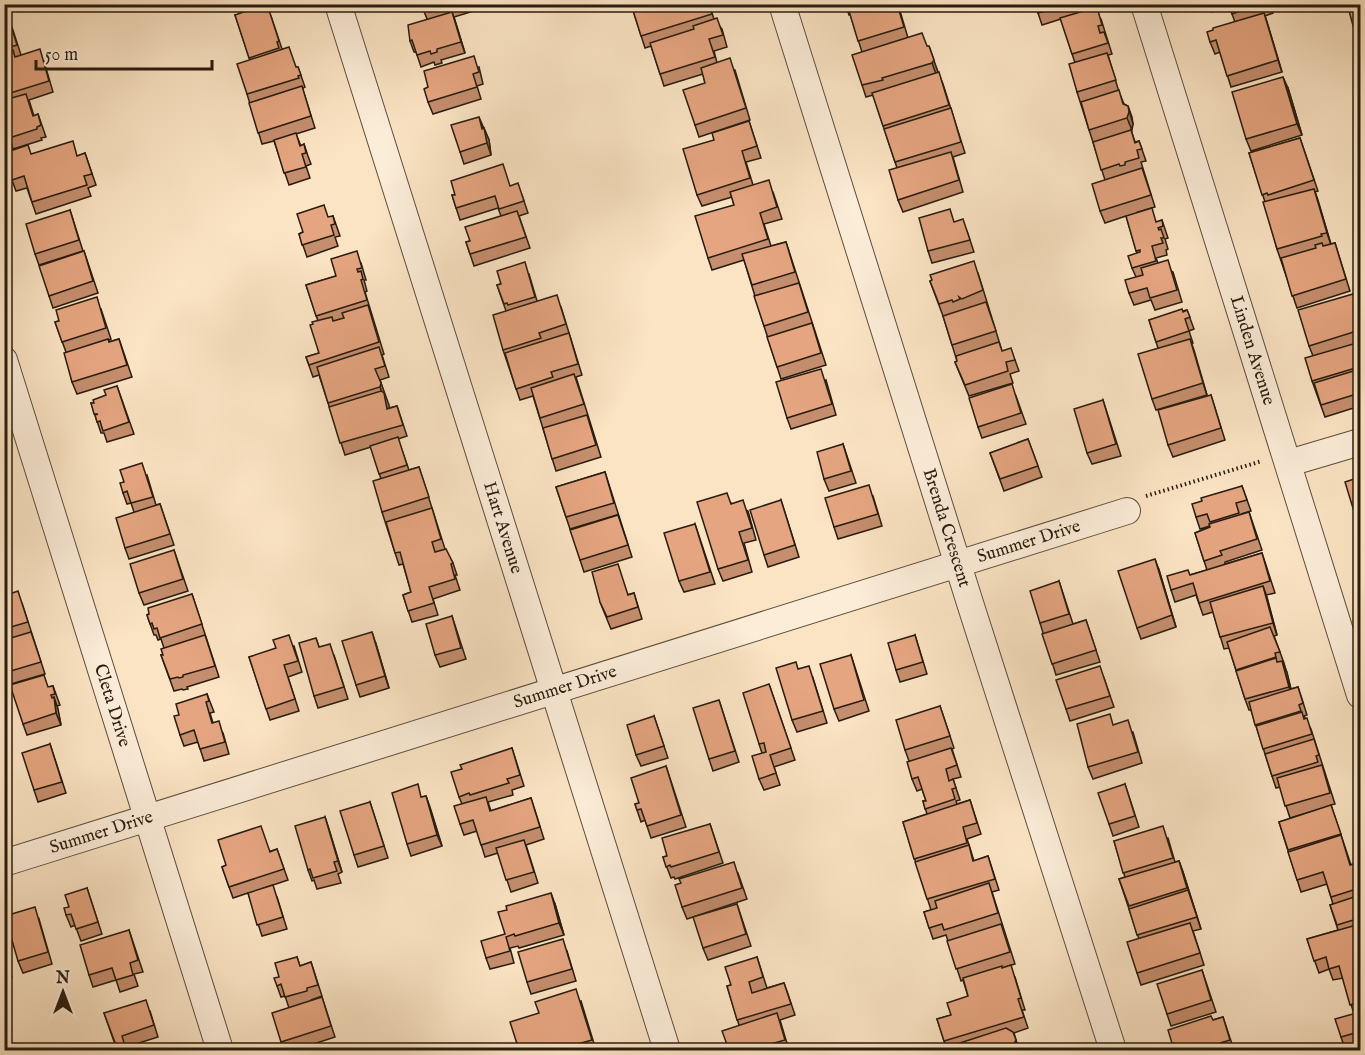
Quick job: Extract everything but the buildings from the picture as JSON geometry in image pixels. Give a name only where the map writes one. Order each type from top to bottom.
[{"type":"street","name":"Hart Avenue","points":[[338,4],[667,1050]]},
{"type":"street","name":"Brenda Crescent","points":[[783,4],[958,565],[1113,1050]]},
{"type":"street","name":"Linden Avenue","points":[[1144,4],[1360,695]]},
{"type":"street","name":"Cleta Drive","points":[[4,360],[220,1050]]},
{"type":"street","points":[[1289,463],[1360,442]]},
{"type":"street","name":"Summer Drive","points":[[4,863],[1127,511]]},
{"type":"path","points":[[1127,511],[1140,497],[1266,460],[1289,463]]}]
